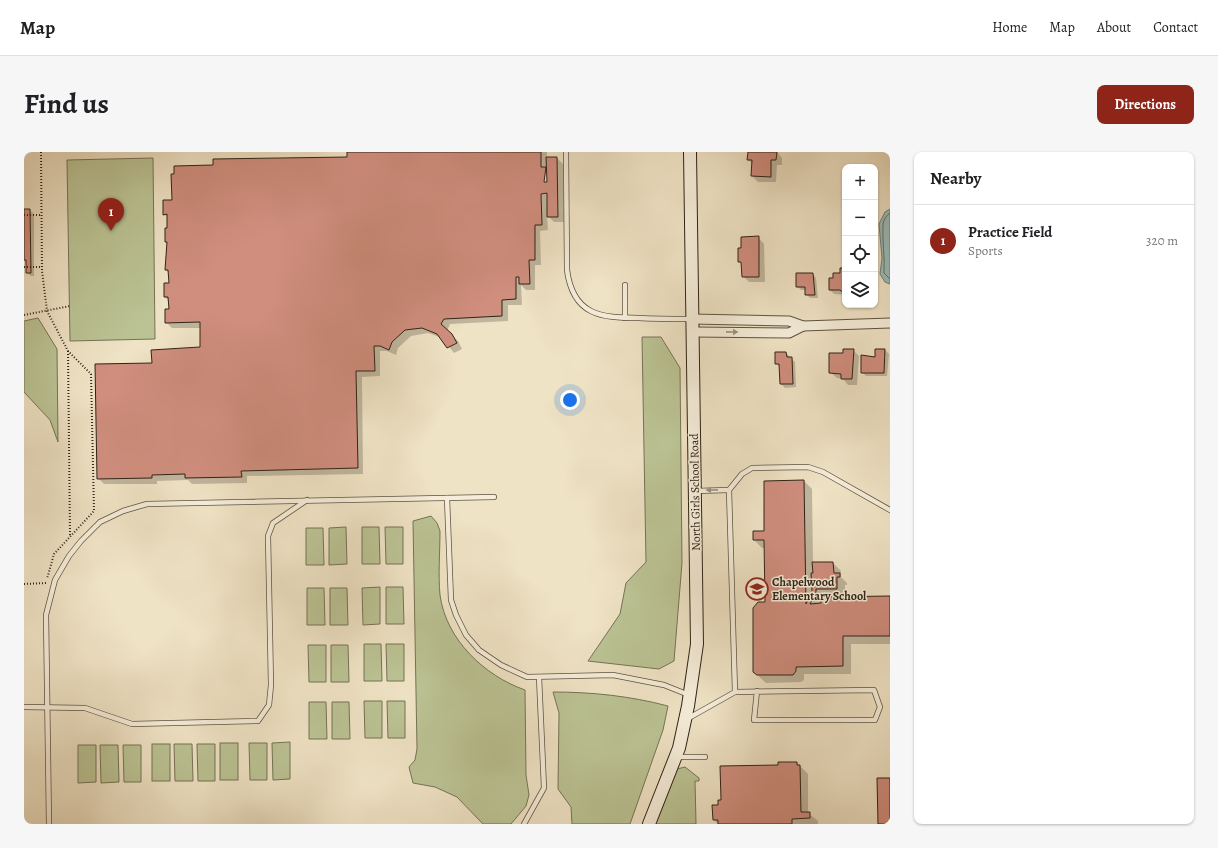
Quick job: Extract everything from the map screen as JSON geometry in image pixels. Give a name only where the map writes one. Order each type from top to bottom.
[{"type":"main road","name":"North Girls School Road","points":[[649,824],[676,757],[686,720],[697,644],[690,152]]},
{"type":"street","points":[[692,319],[790,320],[803,326]]},
{"type":"street","points":[[693,332],[788,333],[803,326],[890,323]]},
{"type":"lane","points":[[566,152],[567,260],[569,281],[577,299],[600,316],[692,319]]},
{"type":"lane","points":[[625,284],[625,318]]},
{"type":"lane","points":[[735,692],[729,490],[742,474],[752,468],[808,467],[823,472],[890,510]]},
{"type":"lane","points":[[695,491],[729,490]]},
{"type":"lane","points":[[49,824],[46,615],[55,580],[69,556],[81,541],[100,522],[122,511],[147,504],[494,497]]},
{"type":"lane","points":[[447,498],[451,600],[456,615],[466,635],[479,650],[496,662],[527,677],[613,675],[664,685],[690,695]]},
{"type":"lane","points":[[24,707],[85,708],[132,724],[258,721],[270,705],[271,685],[268,536],[273,522],[307,500]]},
{"type":"lane","points":[[524,824],[544,788],[539,677]]},
{"type":"lane","points":[[686,720],[735,692],[756,691],[874,690],[880,707],[875,720],[754,720],[756,691]]},
{"type":"lane","points":[[676,757],[705,757]]},
{"type":"path","points":[[24,584],[46,584],[54,554],[94,512],[91,374],[68,351],[46,311],[42,267],[41,152]]},
{"type":"path","points":[[24,215],[42,215]]},
{"type":"path","points":[[24,267],[42,267]]},
{"type":"path","points":[[24,315],[70,306]]},
{"type":"path","points":[[68,351],[70,536]]},
{"type":"green space","points":[[153,158],[155,339],[70,341],[67,160]]},
{"type":"green space","points":[[38,318],[57,349],[58,442],[50,420],[24,392],[24,321]]},
{"type":"green space","points":[[642,337],[661,337],[680,368],[682,563],[674,661],[659,669],[588,661],[620,614],[626,583],[646,562]]},
{"type":"green space","points":[[431,516],[437,523],[440,531],[440,595],[450,627],[459,641],[482,666],[510,684],[525,690],[526,775],[529,795],[526,806],[511,824],[483,824],[457,797],[435,787],[413,783],[409,767],[415,760],[417,749],[413,521]]},
{"type":"green space","points":[[346,527],[347,564],[329,565],[329,528]]},
{"type":"green space","points":[[362,527],[379,527],[380,564],[362,564]]},
{"type":"green space","points":[[385,527],[403,527],[403,564],[386,564]]},
{"type":"green space","points":[[306,528],[323,528],[324,565],[306,565]]},
{"type":"green space","points":[[380,587],[380,624],[363,625],[362,588]]},
{"type":"green space","points":[[386,587],[403,587],[404,624],[386,624]]},
{"type":"green space","points":[[307,588],[324,588],[325,625],[307,625]]},
{"type":"green space","points":[[330,588],[347,588],[348,625],[330,625]]},
{"type":"green space","points":[[364,644],[381,644],[382,681],[364,681]]},
{"type":"green space","points":[[386,644],[404,644],[404,681],[387,681]]},
{"type":"green space","points":[[308,645],[326,645],[326,682],[309,682]]},
{"type":"green space","points":[[331,645],[348,645],[349,682],[331,682]]},
{"type":"green space","points":[[553,692],[611,695],[668,706],[663,730],[630,824],[572,824],[571,807],[558,789],[559,713]]},
{"type":"green space","points":[[364,701],[382,701],[382,738],[365,738]]},
{"type":"green space","points":[[387,701],[405,701],[405,738],[388,738]]},
{"type":"green space","points":[[309,702],[326,702],[327,739],[309,739]]},
{"type":"green space","points":[[332,702],[349,702],[350,739],[332,739]]},
{"type":"green space","points":[[290,742],[290,779],[273,780],[272,743]]},
{"type":"green space","points":[[220,743],[238,743],[238,780],[220,780]]},
{"type":"green space","points":[[249,743],[267,743],[267,780],[250,780]]},
{"type":"green space","points":[[152,744],[170,744],[170,781],[152,781]]},
{"type":"green space","points":[[174,744],[192,744],[193,781],[175,781]]},
{"type":"green space","points":[[197,744],[215,744],[215,781],[198,781]]},
{"type":"green space","points":[[78,745],[96,745],[96,782],[78,783]]},
{"type":"green space","points":[[100,745],[118,745],[119,782],[101,783]]},
{"type":"green space","points":[[123,745],[141,745],[141,782],[124,782]]},
{"type":"green space","points":[[685,767],[699,778],[699,781],[695,781],[696,824],[655,824],[677,769]]},
{"type":"water","points":[[890,209],[890,284],[885,282],[880,274],[882,258],[879,224],[885,212]]},
{"type":"building","points":[[347,152],[541,152],[541,167],[546,167],[544,182],[547,182],[546,157],[557,157],[558,217],[547,217],[547,193],[541,194],[542,225],[535,225],[535,260],[529,260],[530,284],[519,284],[519,277],[516,277],[516,299],[502,300],[502,316],[444,319],[441,324],[452,334],[457,343],[447,348],[437,334],[422,328],[405,330],[392,342],[389,350],[380,346],[374,346],[375,371],[356,371],[358,468],[241,471],[242,477],[185,478],[185,474],[152,475],[152,478],[97,479],[95,364],[152,363],[151,350],[200,347],[200,322],[165,323],[165,309],[169,309],[168,297],[164,297],[164,283],[169,283],[168,270],[165,270],[167,242],[165,242],[165,228],[167,228],[167,214],[163,215],[163,200],[172,200],[171,174],[174,174],[174,166],[213,165],[213,159],[347,157]]},
{"type":"building","points":[[748,152],[777,152],[776,160],[771,160],[771,177],[751,176],[752,160],[747,160]]},
{"type":"building","points":[[24,209],[30,209],[31,273],[26,273],[26,260],[24,260]]},
{"type":"building","points":[[759,236],[759,277],[742,277],[741,262],[738,262],[738,248],[741,248],[741,237]]},
{"type":"building","points":[[840,268],[842,268],[842,292],[840,290],[829,290],[829,278],[833,278],[833,273],[840,273]]},
{"type":"building","points":[[796,273],[813,273],[815,295],[805,295],[805,287],[796,287]]},
{"type":"building","points":[[843,349],[854,349],[852,379],[841,379],[841,374],[829,373],[829,353],[843,353]]},
{"type":"building","points":[[875,349],[885,349],[884,373],[861,373],[861,355],[875,357]]},
{"type":"building","points":[[775,352],[786,352],[787,357],[792,357],[793,384],[780,384],[779,364],[775,364]]},
{"type":"building","points":[[804,480],[806,604],[812,592],[812,562],[833,562],[834,573],[840,573],[840,577],[837,577],[837,589],[816,589],[816,593],[810,604],[821,603],[821,597],[890,596],[890,636],[843,636],[843,666],[796,667],[796,671],[793,675],[757,675],[753,672],[753,608],[758,602],[765,602],[764,540],[753,540],[753,531],[764,531],[764,481]]},
{"type":"building","points":[[778,762],[797,762],[797,765],[800,765],[801,812],[810,812],[810,818],[792,819],[792,824],[718,824],[718,820],[713,820],[712,805],[718,805],[718,800],[721,800],[720,766],[778,765]]},
{"type":"building","points":[[877,778],[890,778],[890,824],[878,824]]},
{"type":"place","name":"Practice Field","points":[[111,231]]},
{"type":"place","name":"Chapelwood Elementary School","points":[[757,589]]}]
